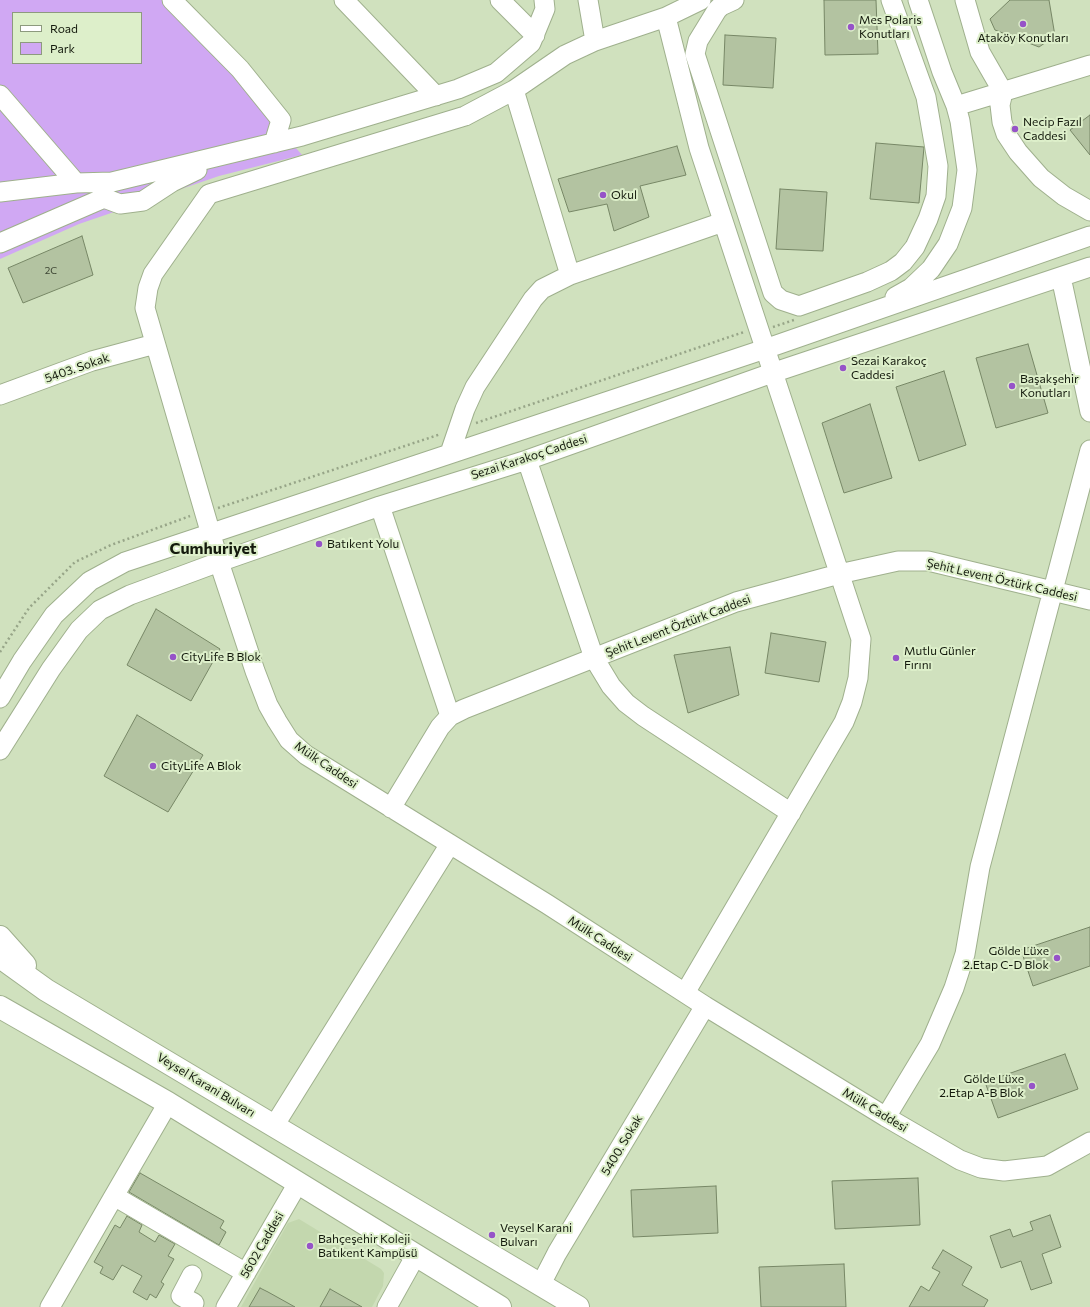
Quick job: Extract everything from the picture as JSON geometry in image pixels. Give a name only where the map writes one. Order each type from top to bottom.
[{"type":"main road","points":[[0,937],[46,990]]},
{"type":"main road","name":"Veysel Karani Bulvarı","points":[[0,957],[46,990],[578,1307]]},
{"type":"main road","points":[[0,1007],[168,1104],[500,1307]]},
{"type":"street","points":[[172,0],[240,69],[281,120],[274,143]]},
{"type":"street","points":[[344,0],[436,96]]},
{"type":"street","points":[[500,0],[534,35]]},
{"type":"street","points":[[0,192],[76,183],[112,182],[274,143],[458,90],[496,74],[531,43],[545,9],[544,0]]},
{"type":"street","points":[[588,0],[595,41]]},
{"type":"street","name":"Mülk Caddesi","points":[[702,0],[666,17],[595,41],[565,55],[514,90],[484,107],[444,124],[209,194],[153,274],[148,288],[145,308],[219,562],[268,705],[289,740],[306,755],[450,844],[684,993],[886,1117],[960,1160],[981,1168],[1004,1171],[1047,1166],[1090,1142]]},
{"type":"street","points":[[734,0],[721,6],[717,10],[695,48],[698,65],[773,293],[781,300],[799,306],[867,282],[891,271],[903,262],[915,247],[928,219],[936,196],[938,166],[926,97],[891,0]]},
{"type":"street","points":[[875,310],[910,288],[931,269],[948,244],[962,208],[967,170],[960,121],[918,0]]},
{"type":"street","points":[[965,0],[980,52],[1003,92],[1000,105],[1002,122],[1006,134],[1018,152],[1041,178],[1064,196],[1090,211]]},
{"type":"street","points":[[666,17],[699,148],[861,639],[858,678],[852,702],[844,722],[684,993]]},
{"type":"street","points":[[956,106],[1090,65]]},
{"type":"street","points":[[514,90],[570,275]]},
{"type":"street","points":[[0,95],[76,183]]},
{"type":"street","points":[[699,148],[723,140]]},
{"type":"street","points":[[0,253],[120,204],[143,201],[172,182],[232,153]]},
{"type":"street","points":[[0,232],[88,195],[112,182]]},
{"type":"street","points":[[0,243],[104,198],[120,204]]},
{"type":"street","points":[[450,453],[465,409],[476,387],[533,299],[542,289],[570,275],[723,222]]},
{"type":"street","points":[[0,698],[22,660],[54,615],[90,581],[125,562],[765,349],[1090,236]]},
{"type":"street","name":"Sezai Karakoç Caddesi","points":[[0,750],[51,669],[79,630],[100,610],[130,595],[219,562],[380,506],[527,460],[772,373],[1090,267]]},
{"type":"street","points":[[1061,277],[1090,412]]},
{"type":"street","name":"5403. Sokak","points":[[0,395],[92,361],[155,344]]},
{"type":"street","points":[[886,1117],[930,1044],[954,988],[965,954],[980,867],[1051,591],[1090,450]]},
{"type":"street","points":[[527,460],[594,658],[610,686],[626,703],[643,716],[791,813]]},
{"type":"street","points":[[380,506],[450,716]]},
{"type":"street","name":"Şehit Levent Öztürk Caddesi","points":[[391,808],[440,727],[450,716],[736,602],[839,574],[898,561],[928,561],[1090,600]]},
{"type":"street","points":[[274,1126],[450,844]]},
{"type":"street","name":"5400. Sokak","points":[[541,1284],[557,1253],[705,1006]]},
{"type":"street","points":[[50,1307],[168,1104]]},
{"type":"street","name":"5602 Caddesi","points":[[226,1307],[298,1183]]},
{"type":"street","points":[[114,1196],[246,1273]]},
{"type":"street","points":[[386,1307],[416,1255]]},
{"type":"street","points":[[192,1275],[181,1296],[194,1303],[192,1307]]},
{"type":"path","points":[[775,327],[796,320]]},
{"type":"path","points":[[479,422],[740,332]]},
{"type":"path","points":[[230,504],[428,438]]},
{"type":"shaded area","name":"Bahçeşehir Koleji Batıkent Kampüsü","points":[[299,1219],[381,1269],[384,1273],[383,1286],[372,1307],[241,1307],[288,1223]]},
{"type":"green space","points":[[0,0],[169,0],[302,155],[219,176],[79,224],[0,259]]},
{"type":"building","name":"Mes Polaris Konutları","points":[[824,0],[876,0],[878,54],[825,55]]},
{"type":"building","name":"Ataköy Konutları","points":[[1010,0],[1049,0],[1055,36],[1039,47],[995,30],[990,19]]},
{"type":"building","points":[[725,35],[776,38],[773,88],[723,85]]},
{"type":"building","points":[[1090,115],[1090,155],[1070,130]]},
{"type":"building","points":[[876,143],[924,147],[919,203],[870,199]]},
{"type":"building","name":"Okul","points":[[677,146],[686,175],[640,186],[649,217],[614,231],[607,204],[569,212],[558,179]]},
{"type":"building","points":[[780,189],[827,192],[823,251],[776,249]]},
{"type":"building","points":[[82,236],[93,275],[23,303],[8,268]]},
{"type":"building","name":"Başakşehir Konutları","points":[[1028,344],[1048,413],[996,428],[976,358]]},
{"type":"building","points":[[944,371],[966,445],[919,461],[896,387]]},
{"type":"building","points":[[870,404],[892,478],[844,493],[822,423]]},
{"type":"building","name":"CityLife B Blok","points":[[156,609],[220,649],[191,701],[127,665]]},
{"type":"building","points":[[771,633],[826,642],[819,682],[765,673]]},
{"type":"building","points":[[730,647],[739,695],[688,713],[674,655]]},
{"type":"building","name":"CityLife A Blok","points":[[137,715],[203,755],[168,812],[104,776]]},
{"type":"building","name":"Gölde Lüxe 2.Etap C-D Blok","points":[[1090,927],[1090,966],[1033,986],[1021,950]]},
{"type":"building","name":"Gölde Lüxe 2.Etap A-B Blok","points":[[1065,1054],[1078,1089],[998,1118],[985,1082]]},
{"type":"building","points":[[140,1173],[224,1221],[220,1228],[226,1232],[219,1245],[129,1192]]},
{"type":"building","points":[[918,1178],[920,1225],[835,1229],[832,1181]]},
{"type":"building","points":[[716,1186],[718,1233],[633,1237],[631,1190]]},
{"type":"building","points":[[1050,1215],[1061,1247],[1042,1254],[1052,1283],[1031,1290],[1021,1261],[1001,1268],[990,1236],[1010,1229],[1013,1237],[1033,1230],[1030,1222]]},
{"type":"building","points":[[127,1216],[142,1225],[139,1232],[155,1242],[159,1235],[175,1244],[168,1256],[174,1259],[161,1282],[164,1284],[156,1298],[150,1294],[147,1300],[133,1292],[142,1276],[122,1265],[113,1280],[100,1273],[103,1267],[94,1262],[115,1225],[120,1228]]},
{"type":"building","points":[[943,1250],[972,1267],[962,1285],[988,1300],[984,1307],[909,1307],[921,1286],[929,1291],[940,1272],[932,1268]]},
{"type":"building","points":[[844,1264],[846,1307],[761,1307],[759,1267]]},
{"type":"building","points":[[260,1288],[268,1292],[295,1307],[249,1307]]},
{"type":"building","points":[[330,1289],[362,1307],[320,1307]]},
{"type":"place","name":"Ataköy Konutları","points":[[1023,24]]},
{"type":"place","name":"Mes Polaris Konutları","points":[[851,27]]},
{"type":"place","name":"Necip Fazıl Caddesi","points":[[1015,129]]},
{"type":"place","name":"Okul","points":[[603,195]]},
{"type":"place","name":"Sezai Karakoç Caddesi","points":[[843,368]]},
{"type":"place","name":"Başakşehir Konutları","points":[[1012,386]]},
{"type":"place","name":"Batıkent Yolu","points":[[319,544]]},
{"type":"place","name":"CityLife B Blok","points":[[173,657]]},
{"type":"place","name":"Mutlu Günler Fırını","points":[[896,658]]},
{"type":"place","name":"CityLife A Blok","points":[[153,766]]},
{"type":"place","name":"Gölde Lüxe 2.Etap C-D Blok","points":[[1057,958]]},
{"type":"place","name":"Gölde Lüxe 2.Etap A-B Blok","points":[[1032,1086]]},
{"type":"place","name":"Veysel Karani Bulvarı","points":[[492,1235]]},
{"type":"place","name":"Bahçeşehir Koleji Batıkent Kampüsü","points":[[310,1246]]},
{"type":"district","name":"Cumhuriyet","points":[[213,549]]}]
